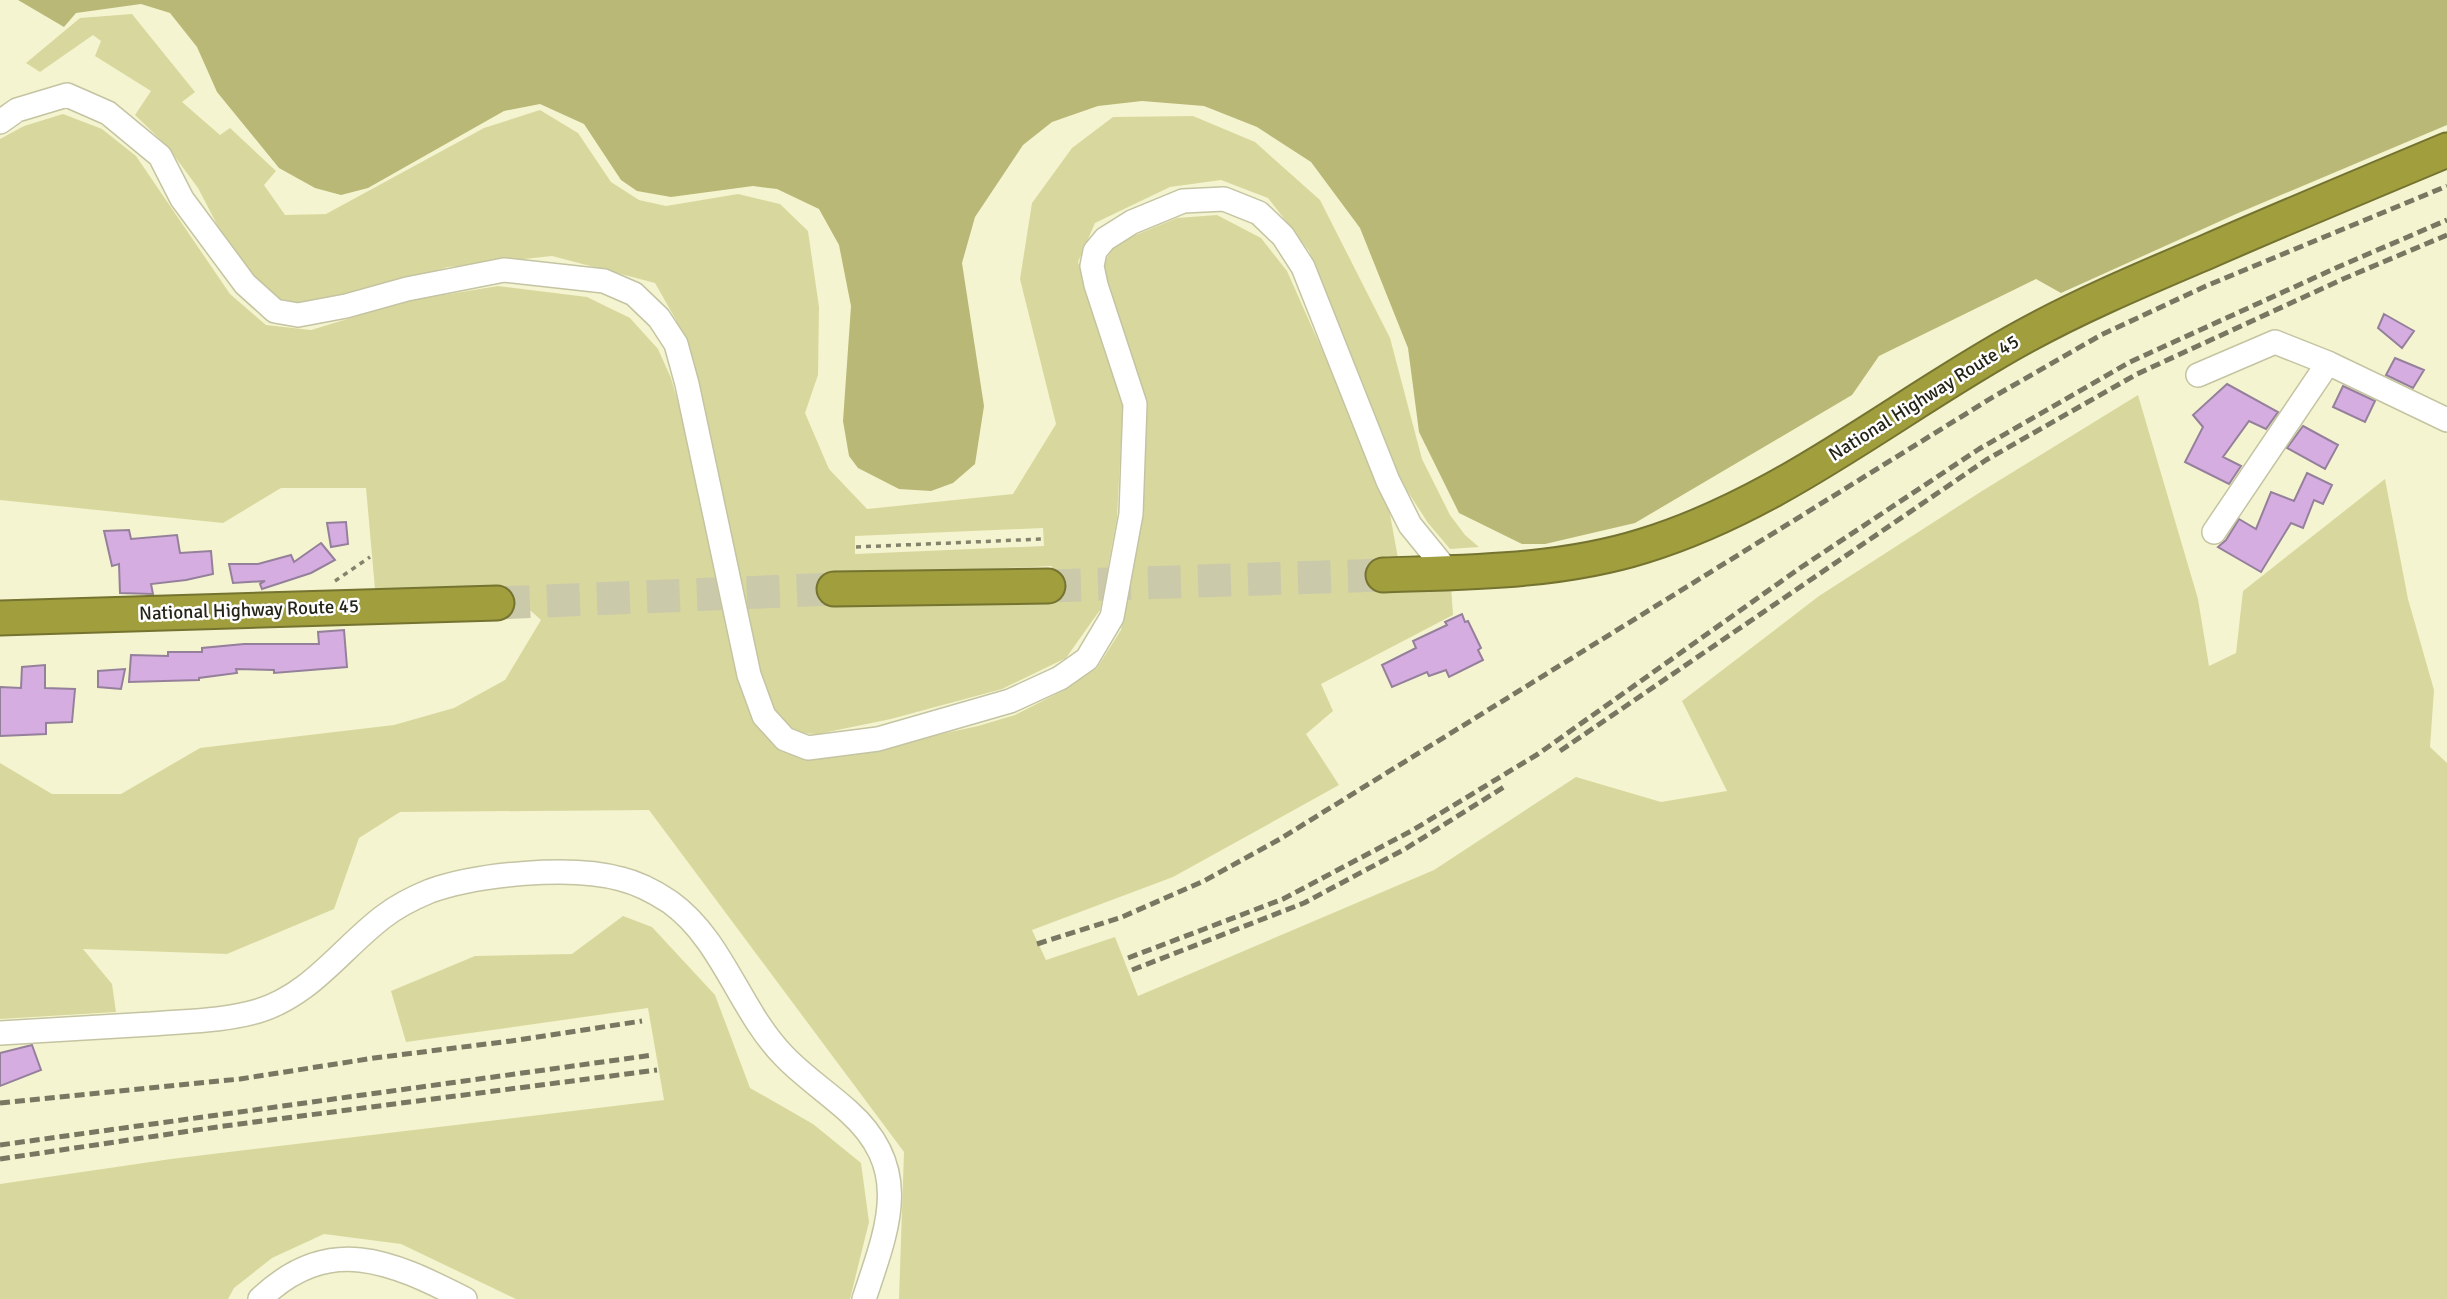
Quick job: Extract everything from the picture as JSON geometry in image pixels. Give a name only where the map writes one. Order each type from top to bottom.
[{"type":"highway","name":"National Highway Route 45","points":[[1383,575],[1480,572],[1599,558],[1702,525],[1735,511],[1792,479],[2024,337],[2103,296],[2447,150]]},
{"type":"highway","points":[[834,589],[1048,586]]},
{"type":"highway","name":"National Highway Route 45","points":[[0,618],[497,603]]},
{"type":"street","points":[[0,122],[17,110],[67,95],[108,113],[160,156],[182,199],[245,284],[275,311],[298,315],[504,270],[604,281],[635,294],[659,318],[676,344],[690,397],[746,664],[764,716],[785,739],[808,748],[878,739],[1010,701],[1060,678],[1087,659],[1112,617],[1131,514],[1135,404],[1096,285],[1092,266],[1095,251],[1105,239],[1132,222],[1183,201],[1224,199],[1259,213],[1283,236],[1303,267],[1388,481],[1410,524],[1449,573]]},
{"type":"street","points":[[2198,375],[2275,342],[2328,363],[2447,420]]},
{"type":"street","points":[[2214,532],[2328,363]]},
{"type":"street","points":[[0,1033],[183,1022],[258,1011],[306,987],[381,919],[405,902],[431,891],[463,882],[518,875],[586,872],[621,878],[648,888],[672,903],[694,923],[775,1048],[848,1110],[877,1143],[887,1165],[890,1200],[864,1299]]},
{"type":"street","points":[[260,1299],[296,1270],[321,1262],[349,1258],[410,1272],[465,1299]]},
{"type":"path","points":[[856,547],[1041,540]]},
{"type":"green space","points":[[132,14],[195,92],[182,102],[220,135],[230,128],[276,171],[264,185],[285,215],[326,214],[484,128],[540,110],[578,133],[611,182],[639,200],[666,206],[738,194],[780,204],[808,231],[819,307],[818,375],[805,413],[829,469],[867,509],[1013,494],[1056,424],[1020,279],[1032,203],[1072,148],[1113,117],[1193,116],[1255,142],[1320,200],[1390,338],[1422,459],[1450,515],[1465,535],[1479,547],[1450,549],[1428,523],[1388,461],[1309,251],[1268,198],[1221,180],[1170,187],[1095,223],[1078,262],[1123,403],[1117,518],[1100,610],[1066,658],[1002,689],[891,719],[818,734],[791,733],[769,711],[691,357],[676,320],[655,283],[552,256],[448,267],[355,295],[310,305],[279,299],[234,257],[198,188],[167,146],[135,115],[151,91],[95,56],[101,41],[93,35],[40,72],[26,63],[80,18]],"holes":[[[1043,528],[1044,546],[855,554],[855,536]],[[1052,566],[1053,596],[831,576]]]},
{"type":"green space","points":[[63,114],[102,129],[136,156],[230,294],[266,325],[311,330],[407,301],[498,286],[587,297],[630,318],[658,349],[671,378],[776,745],[799,758],[881,747],[978,726],[1015,715],[1064,690],[1097,668],[1121,630],[1141,515],[1143,401],[1104,291],[1105,261],[1116,243],[1177,218],[1217,215],[1261,238],[1287,271],[1389,509],[1398,558],[1376,559],[1380,591],[1451,586],[1453,615],[1321,684],[1333,711],[1306,734],[1339,785],[1173,877],[1032,930],[1046,960],[1115,937],[1138,996],[1434,870],[1576,777],[1661,802],[1727,791],[1682,701],[1819,596],[2138,395],[2198,599],[2209,666],[2236,653],[2243,591],[2385,479],[2408,599],[2434,690],[2430,747],[2447,763],[2447,1299],[899,1299],[904,1152],[649,810],[400,812],[359,838],[334,909],[227,954],[83,949],[112,984],[116,1012],[0,1019],[0,763],[52,794],[121,794],[200,748],[394,725],[454,708],[505,680],[541,620],[504,587],[375,589],[366,488],[281,488],[223,523],[0,500],[0,139],[24,126]]},
{"type":"green space","points":[[623,916],[652,927],[715,995],[750,1088],[813,1124],[861,1163],[869,1222],[850,1299],[516,1299],[401,1244],[324,1234],[272,1258],[234,1288],[228,1299],[0,1299],[0,1184],[171,1159],[664,1100],[648,1008],[406,1042],[391,991],[475,956],[572,954]]},
{"type":"shaded area","points":[[18,0],[2447,0],[2447,125],[2236,214],[2061,293],[2036,279],[1879,356],[1852,395],[1635,523],[1545,544],[1522,544],[1459,513],[1419,432],[1408,348],[1360,228],[1311,162],[1257,127],[1204,106],[1142,101],[1098,106],[1052,122],[1023,145],[975,217],[962,263],[984,406],[975,464],[953,483],[931,491],[899,489],[858,468],[849,456],[843,421],[851,306],[839,245],[819,209],[777,189],[753,186],[671,197],[637,191],[621,180],[584,124],[540,104],[504,111],[368,188],[341,195],[315,188],[279,168],[217,92],[197,47],[170,13],[141,4],[76,13],[64,27]]},
{"type":"building","points":[[2384,314],[2414,331],[2402,348],[2378,328]]},
{"type":"building","points":[[2395,358],[2424,370],[2413,388],[2386,375]]},
{"type":"building","points":[[2227,384],[2278,412],[2266,429],[2249,421],[2223,457],[2241,466],[2229,484],[2185,462],[2203,427],[2193,415]]},
{"type":"building","points":[[2343,386],[2375,401],[2365,422],[2333,407]]},
{"type":"building","points":[[2303,426],[2338,445],[2325,469],[2287,448]]},
{"type":"building","points":[[2307,473],[2332,485],[2323,504],[2314,500],[2303,528],[2291,523],[2261,572],[2218,547],[2226,540],[2239,519],[2256,529],[2271,492],[2294,501]]},
{"type":"building","points":[[346,522],[348,544],[331,547],[327,523]]},
{"type":"building","points":[[129,530],[131,539],[177,535],[180,553],[211,551],[213,574],[151,584],[153,594],[120,593],[119,564],[112,566],[104,531]]},
{"type":"building","points":[[321,543],[335,560],[311,573],[262,589],[260,584],[265,581],[233,583],[229,564],[258,564],[291,555],[294,562]]},
{"type":"building","points":[[1462,614],[1481,648],[1478,650],[1483,660],[1449,677],[1446,670],[1429,676],[1427,672],[1392,687],[1382,665],[1416,648],[1413,641],[1447,625],[1445,622]]},
{"type":"building","points":[[344,630],[347,667],[274,673],[274,670],[236,669],[237,673],[199,680],[129,682],[131,655],[168,656],[168,652],[202,652],[202,648],[244,644],[319,644],[318,632]]},
{"type":"building","points":[[45,665],[45,688],[75,689],[72,722],[46,723],[46,734],[0,736],[0,687],[21,688],[22,667]]},
{"type":"building","points":[[125,669],[121,689],[98,687],[98,671]]},
{"type":"building","points":[[32,1045],[41,1070],[0,1086],[0,1053]]},
{"type":"tunnel","points":[[1048,586],[1383,575]]},
{"type":"tunnel","points":[[497,603],[834,589]]},
{"type":"railway","points":[[1037,944],[1122,917],[1204,881],[1280,839],[1993,397],[2101,335],[2206,286],[2447,186]]},
{"type":"railway","points":[[1128,958],[1283,899],[1413,830],[1538,754],[1800,568],[1979,449],[2130,362],[2447,220]]},
{"type":"railway","points":[[1560,751],[1986,460],[2137,374],[2343,279],[2447,235]]},
{"type":"railway","points":[[1132,970],[1304,903],[1405,849],[1504,787]]},
{"type":"railway","points":[[0,1103],[240,1079],[642,1021]]},
{"type":"railway","points":[[0,1145],[653,1055]]},
{"type":"railway","points":[[0,1159],[224,1126],[657,1070]]}]
